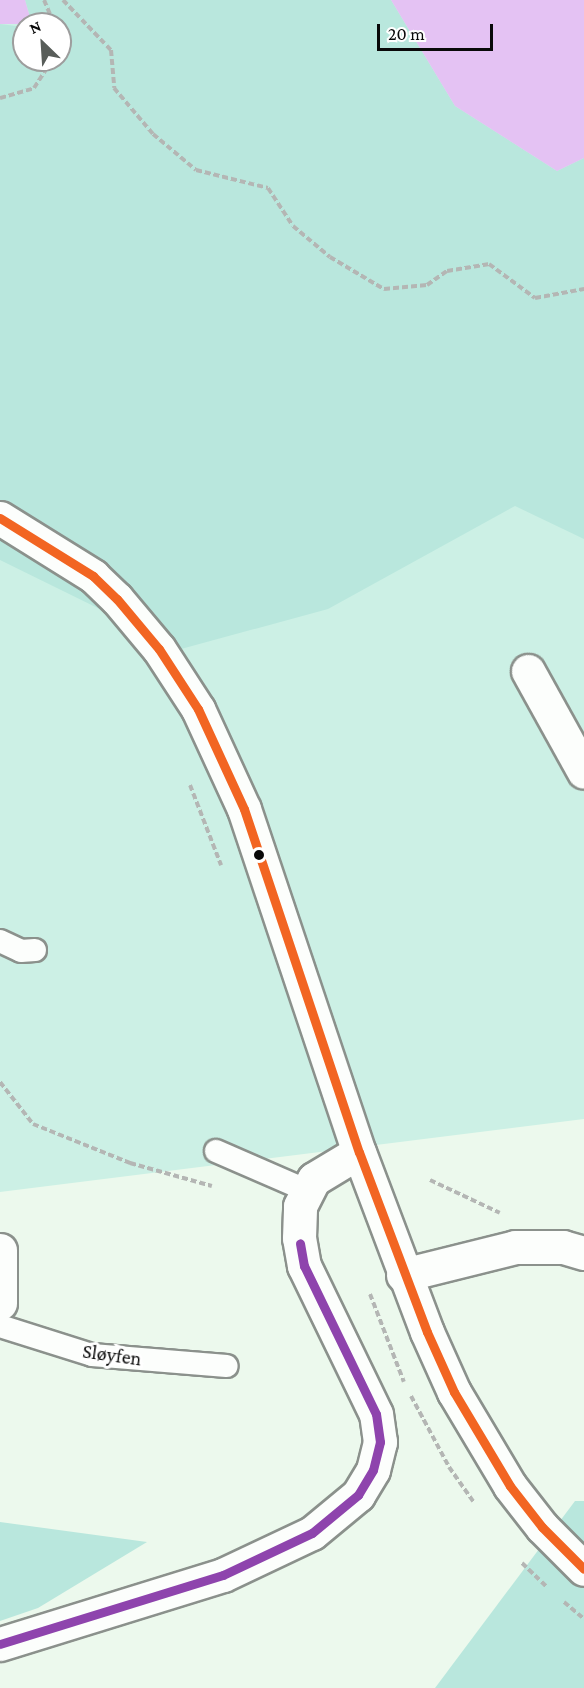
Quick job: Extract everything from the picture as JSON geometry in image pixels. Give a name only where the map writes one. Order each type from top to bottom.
[{"type":"street","points":[[0,518],[93,576],[117,599],[159,648],[198,709],[244,809],[359,1152],[403,1275],[454,1392],[481,1440],[542,1527],[584,1569]]},
{"type":"street","points":[[528,671],[584,772]]},
{"type":"street","points":[[0,1644],[223,1575],[312,1533],[358,1496],[373,1470],[380,1442],[376,1414],[304,1266],[300,1216],[314,1179],[333,1164],[359,1152]]},
{"type":"street","points":[[403,1275],[524,1247],[563,1247],[584,1253]]},
{"type":"street","points":[[0,1250],[0,1303]]},
{"type":"lane","points":[[0,941],[21,951],[35,950]]},
{"type":"lane","points":[[216,1151],[308,1191]]},
{"type":"lane","name":"Sløyfen","points":[[0,1326],[92,1355],[226,1366]]},
{"type":"path","points":[[63,0],[111,50],[114,88],[153,134],[196,170],[268,188],[293,226],[330,256],[384,289],[427,285],[447,271],[489,264],[535,298],[584,289]]},
{"type":"path","points":[[0,98],[34,88],[44,72]]},
{"type":"path","points":[[0,1082],[33,1124],[130,1163],[216,1187]]},
{"type":"path","points":[[430,1180],[511,1218],[520,1226],[524,1247]]},
{"type":"shaded area","points":[[0,0],[584,0],[584,1119],[0,1192]]},
{"type":"shaded area","points":[[0,0],[25,0],[28,12],[12,12],[12,24],[0,24]]},
{"type":"shaded area","points":[[25,0],[391,0],[455,106],[557,171],[584,158],[584,539],[515,506],[328,609],[181,649],[0,560],[0,24],[12,26],[12,72],[72,72],[72,12],[28,12]]},
{"type":"shaded area","points":[[391,0],[584,0],[584,158],[557,171],[455,106]]},
{"type":"shaded area","points":[[575,1501],[584,1501],[584,1688],[435,1688]]},
{"type":"shaded area","points":[[0,1522],[147,1542],[38,1608],[0,1621]]},
{"type":"transit line","points":[[0,518],[93,576],[117,599],[159,649],[198,709],[244,809],[359,1152],[427,1332],[454,1392],[510,1486],[542,1527],[584,1569]]},
{"type":"transit line","points":[[0,1644],[223,1575],[312,1533],[358,1495],[373,1470],[380,1442],[376,1414],[304,1266],[300,1243]]}]
